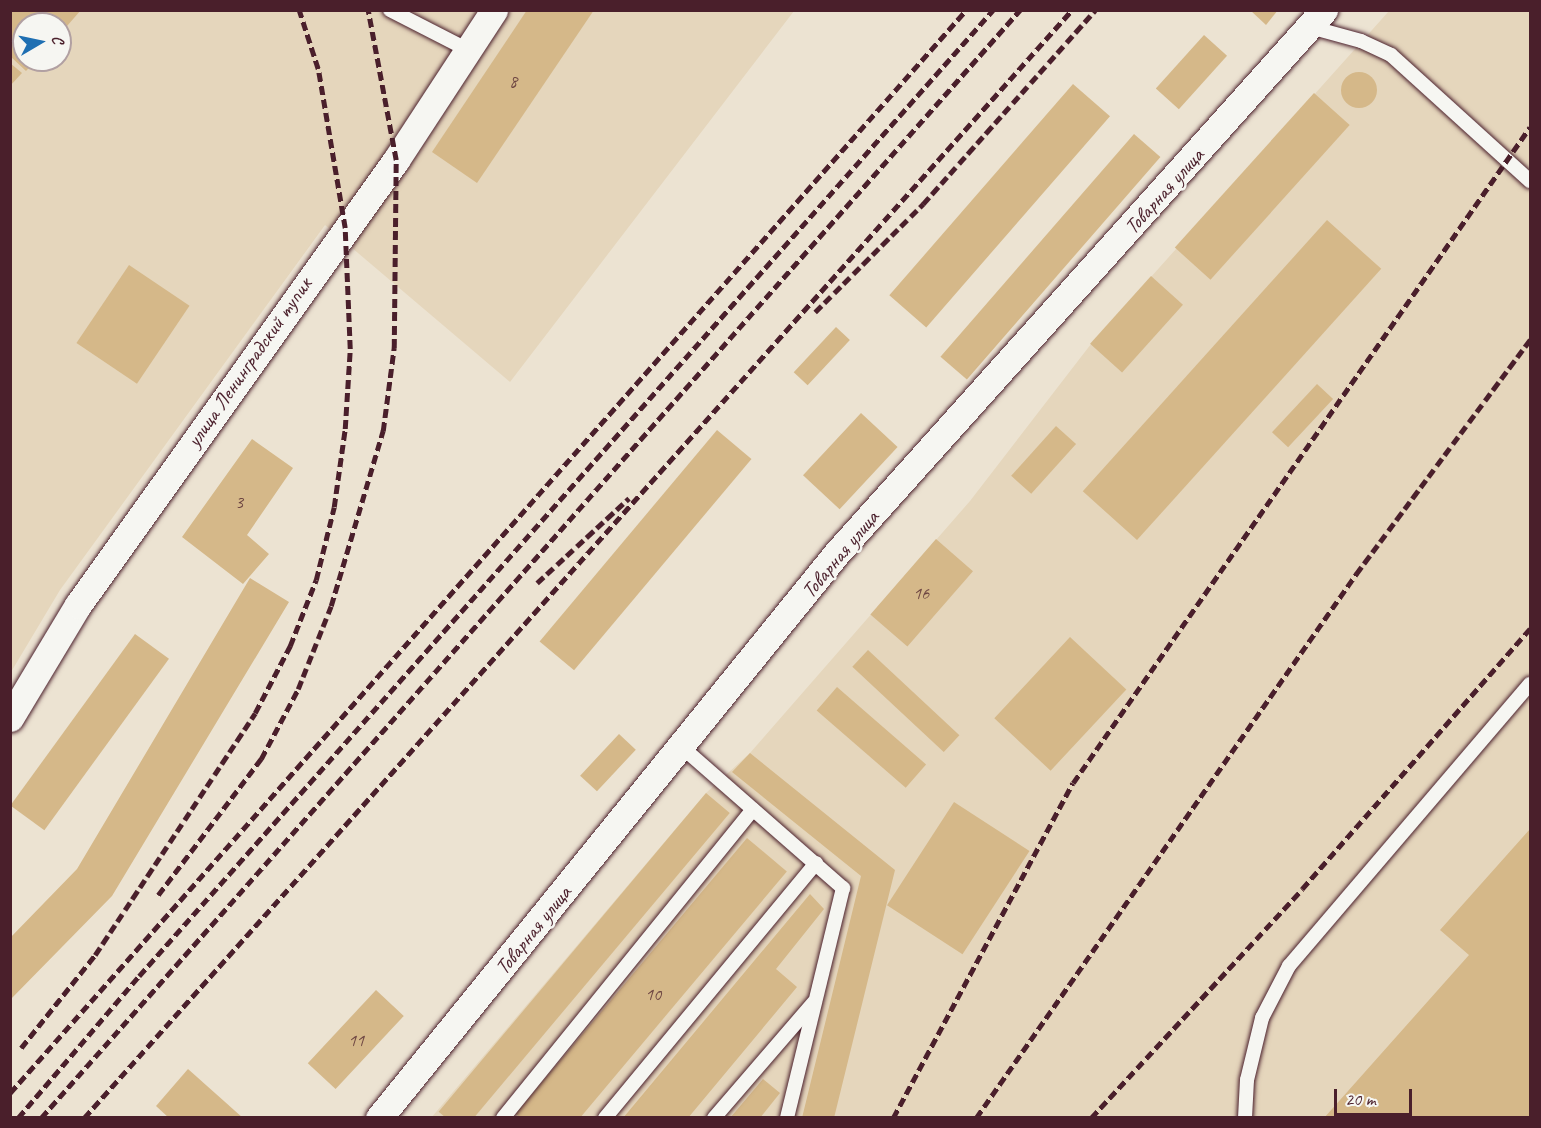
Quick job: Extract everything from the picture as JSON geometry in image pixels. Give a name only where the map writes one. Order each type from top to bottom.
[{"type":"street","name":"улица Ленинградский тупик","points":[[10,718],[78,605],[396,160],[494,10]]},
{"type":"street","name":"Товарная улица","points":[[379,1118],[683,748],[836,555],[1317,19]]},
{"type":"lane","points":[[390,10],[468,50]]},
{"type":"lane","points":[[1317,19],[1390,55],[1530,181]]},
{"type":"lane","points":[[1245,1118],[1247,1080],[1262,1017],[1289,966],[1530,684]]},
{"type":"lane","points":[[683,748],[843,888],[787,1118]]},
{"type":"lane","points":[[503,1118],[753,810]]},
{"type":"lane","points":[[605,1118],[816,863]]},
{"type":"lane","points":[[714,1118],[818,998]]},
{"type":"shaded area","points":[[11,11],[794,11],[510,382],[325,225],[60,590],[11,672]]},
{"type":"shaded area","points":[[1389,11],[1530,11],[1530,1117],[431,1118],[706,793],[750,753],[970,501],[1091,344]]},
{"type":"building","points":[[10,10],[81,10],[72,20],[72,12],[12,12],[12,58],[10,56]]},
{"type":"building","points":[[527,10],[594,10],[477,183],[432,152]]},
{"type":"building","points":[[1250,10],[1278,10],[1266,25]]},
{"type":"building","points":[[1204,35],[1227,56],[1179,109],[1156,89]]},
{"type":"building","points":[[10,63],[12,72],[22,73],[10,86]]},
{"type":"building","points":[[1359,72],[1371,78],[1377,90],[1371,102],[1359,108],[1347,102],[1341,90],[1347,78]]},
{"type":"building","points":[[1073,84],[1110,116],[926,327],[889,295]]},
{"type":"building","points":[[1314,93],[1350,125],[1210,280],[1175,248]]},
{"type":"building","points":[[1134,134],[1160,157],[967,380],[940,357]]},
{"type":"building","points":[[1327,220],[1381,269],[1137,540],[1083,491]]},
{"type":"building","points":[[129,265],[190,306],[137,384],[76,343]]},
{"type":"building","points":[[1151,276],[1183,305],[1122,372],[1090,344]]},
{"type":"building","points":[[836,327],[850,340],[808,385],[794,372]]},
{"type":"building","points":[[1317,384],[1333,399],[1288,447],[1272,432]]},
{"type":"building","points":[[861,413],[898,447],[840,509],[803,475]]},
{"type":"building","points":[[1056,426],[1076,444],[1031,494],[1011,476]]},
{"type":"building","points":[[717,430],[751,459],[574,670],[540,641]]},
{"type":"building","points":[[252,439],[293,468],[247,535],[269,554],[243,584],[182,537]]},
{"type":"building","points":[[936,539],[973,571],[907,647],[870,614]]},
{"type":"building","points":[[250,578],[289,602],[112,896],[10,1000],[10,938],[77,869]]},
{"type":"building","points":[[135,634],[169,659],[44,830],[10,806]]},
{"type":"building","points":[[1070,637],[1126,690],[1051,771],[994,718]]},
{"type":"building","points":[[868,650],[959,735],[944,752],[852,667]]},
{"type":"building","points":[[837,687],[926,764],[906,788],[817,710]]},
{"type":"building","points":[[619,734],[636,750],[597,791],[580,776]]},
{"type":"building","points":[[750,753],[895,870],[834,1118],[802,1118],[861,876],[732,772]]},
{"type":"building","points":[[706,793],[730,813],[474,1118],[446,1118],[439,1112]]},
{"type":"building","points":[[954,802],[1029,851],[962,954],[887,905]]},
{"type":"building","points":[[1530,829],[1530,1118],[1324,1118],[1469,955],[1440,930]]},
{"type":"building","points":[[747,838],[787,871],[580,1118],[521,1118],[516,1114]]},
{"type":"building","points":[[810,894],[824,909],[776,969],[797,987],[688,1118],[623,1118]]},
{"type":"building","points":[[376,990],[404,1016],[336,1089],[308,1063]]},
{"type":"building","points":[[188,1069],[243,1118],[169,1118],[156,1106]]},
{"type":"building","points":[[763,1079],[780,1093],[760,1118],[730,1118]]},
{"type":"railway","points":[[21,1048],[95,955],[255,713],[290,646],[316,580],[334,507],[345,429],[350,349],[345,228],[318,69],[299,10]]},
{"type":"railway","points":[[158,895],[261,759],[298,689],[331,606],[383,431],[394,348],[396,160],[368,10]]},
{"type":"railway","points":[[10,1093],[966,10]]},
{"type":"railway","points":[[18,1118],[139,976],[993,10]]},
{"type":"railway","points":[[41,1118],[1020,10]]},
{"type":"railway","points":[[84,1118],[1072,10]]},
{"type":"railway","points":[[815,312],[923,204],[1095,10]]},
{"type":"railway","points":[[893,1118],[1073,783],[1530,127]]},
{"type":"railway","points":[[976,1118],[1356,574],[1530,340]]},
{"type":"railway","points":[[537,583],[629,498]]},
{"type":"railway","points":[[1091,1118],[1302,889],[1530,629]]}]
